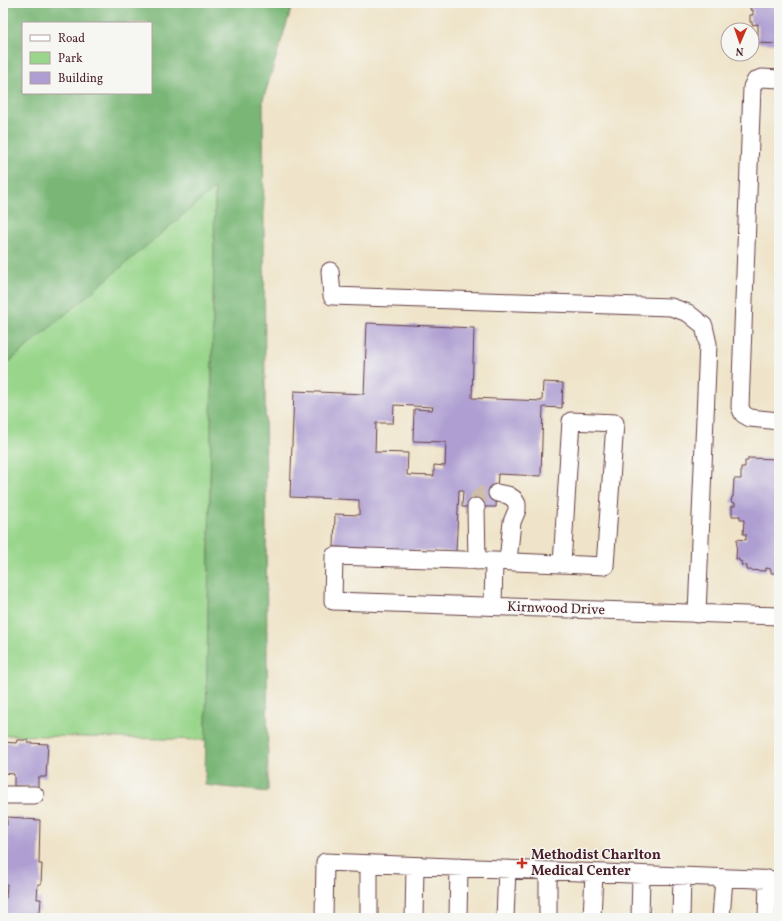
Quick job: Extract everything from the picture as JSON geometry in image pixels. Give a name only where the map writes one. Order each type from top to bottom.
[{"type":"street","points":[[779,79],[762,78],[756,80],[752,87],[740,408],[743,414],[750,418],[779,420]]},
{"type":"street","points":[[330,271],[332,296],[671,307],[688,313],[704,326],[708,344],[697,614]]},
{"type":"street","points":[[493,561],[605,566],[615,423],[571,421],[562,564]]},
{"type":"street","points":[[493,561],[512,522],[517,504],[508,495],[496,493]]},
{"type":"street","points":[[476,507],[493,561],[493,606]]},
{"type":"street","name":"Kirnwood Drive","points":[[493,561],[334,556],[333,601],[779,616]]},
{"type":"street","points":[[3,795],[35,795]]},
{"type":"street","points":[[324,918],[326,862],[774,880],[767,918]]},
{"type":"street","points":[[369,864],[369,918]]},
{"type":"street","points":[[414,918],[415,866]]},
{"type":"street","points":[[458,918],[459,867]]},
{"type":"street","points":[[505,918],[506,869]]},
{"type":"street","points":[[548,871],[548,918]]},
{"type":"street","points":[[592,918],[594,873]]},
{"type":"street","points":[[640,918],[641,875]]},
{"type":"street","points":[[681,918],[682,876]]},
{"type":"street","points":[[721,918],[724,878]]},
{"type":"green space","points":[[3,3],[293,3],[263,100],[268,792],[205,785],[215,188],[3,367]]},
{"type":"green space","points":[[215,187],[206,740],[3,735],[3,367]]},
{"type":"building","points":[[751,3],[779,3],[779,44],[760,43],[760,22],[750,22],[750,15],[753,15],[753,10],[750,10]]},
{"type":"building","points":[[367,323],[474,328],[472,398],[542,401],[543,382],[563,383],[562,408],[543,407],[541,476],[498,474],[496,507],[462,507],[463,490],[459,490],[456,552],[334,547],[335,514],[359,515],[359,500],[290,497],[294,391],[364,394]],"holes":[[[394,405],[433,407],[432,410],[414,409],[413,441],[446,442],[445,466],[434,465],[434,476],[407,475],[408,453],[375,452],[376,423],[393,423]]]},
{"type":"building","points":[[748,458],[779,459],[779,573],[771,573],[771,569],[766,568],[766,571],[747,570],[747,566],[741,565],[742,562],[739,561],[739,559],[736,559],[737,539],[746,540],[746,534],[743,534],[744,520],[740,520],[740,516],[732,516],[732,506],[735,506],[735,503],[731,502],[733,497],[734,479],[741,479],[741,467],[745,467],[745,461],[748,461]]},
{"type":"building","points":[[17,740],[28,740],[28,743],[48,744],[46,777],[38,777],[38,787],[14,786],[14,774],[3,773],[3,742],[16,743]]},
{"type":"building","points":[[7,817],[40,820],[39,864],[42,864],[41,884],[38,884],[37,899],[41,899],[40,912],[37,912],[37,916],[39,916],[39,918],[3,918],[3,898],[6,898],[7,884],[3,884],[3,863],[7,863],[8,849],[3,849],[3,825],[7,825]]},
{"type":"tunnel","points":[[476,507],[480,496],[497,493]]},
{"type":"place","name":"Methodist Charlton Medical Center","points":[[522,863]]}]
